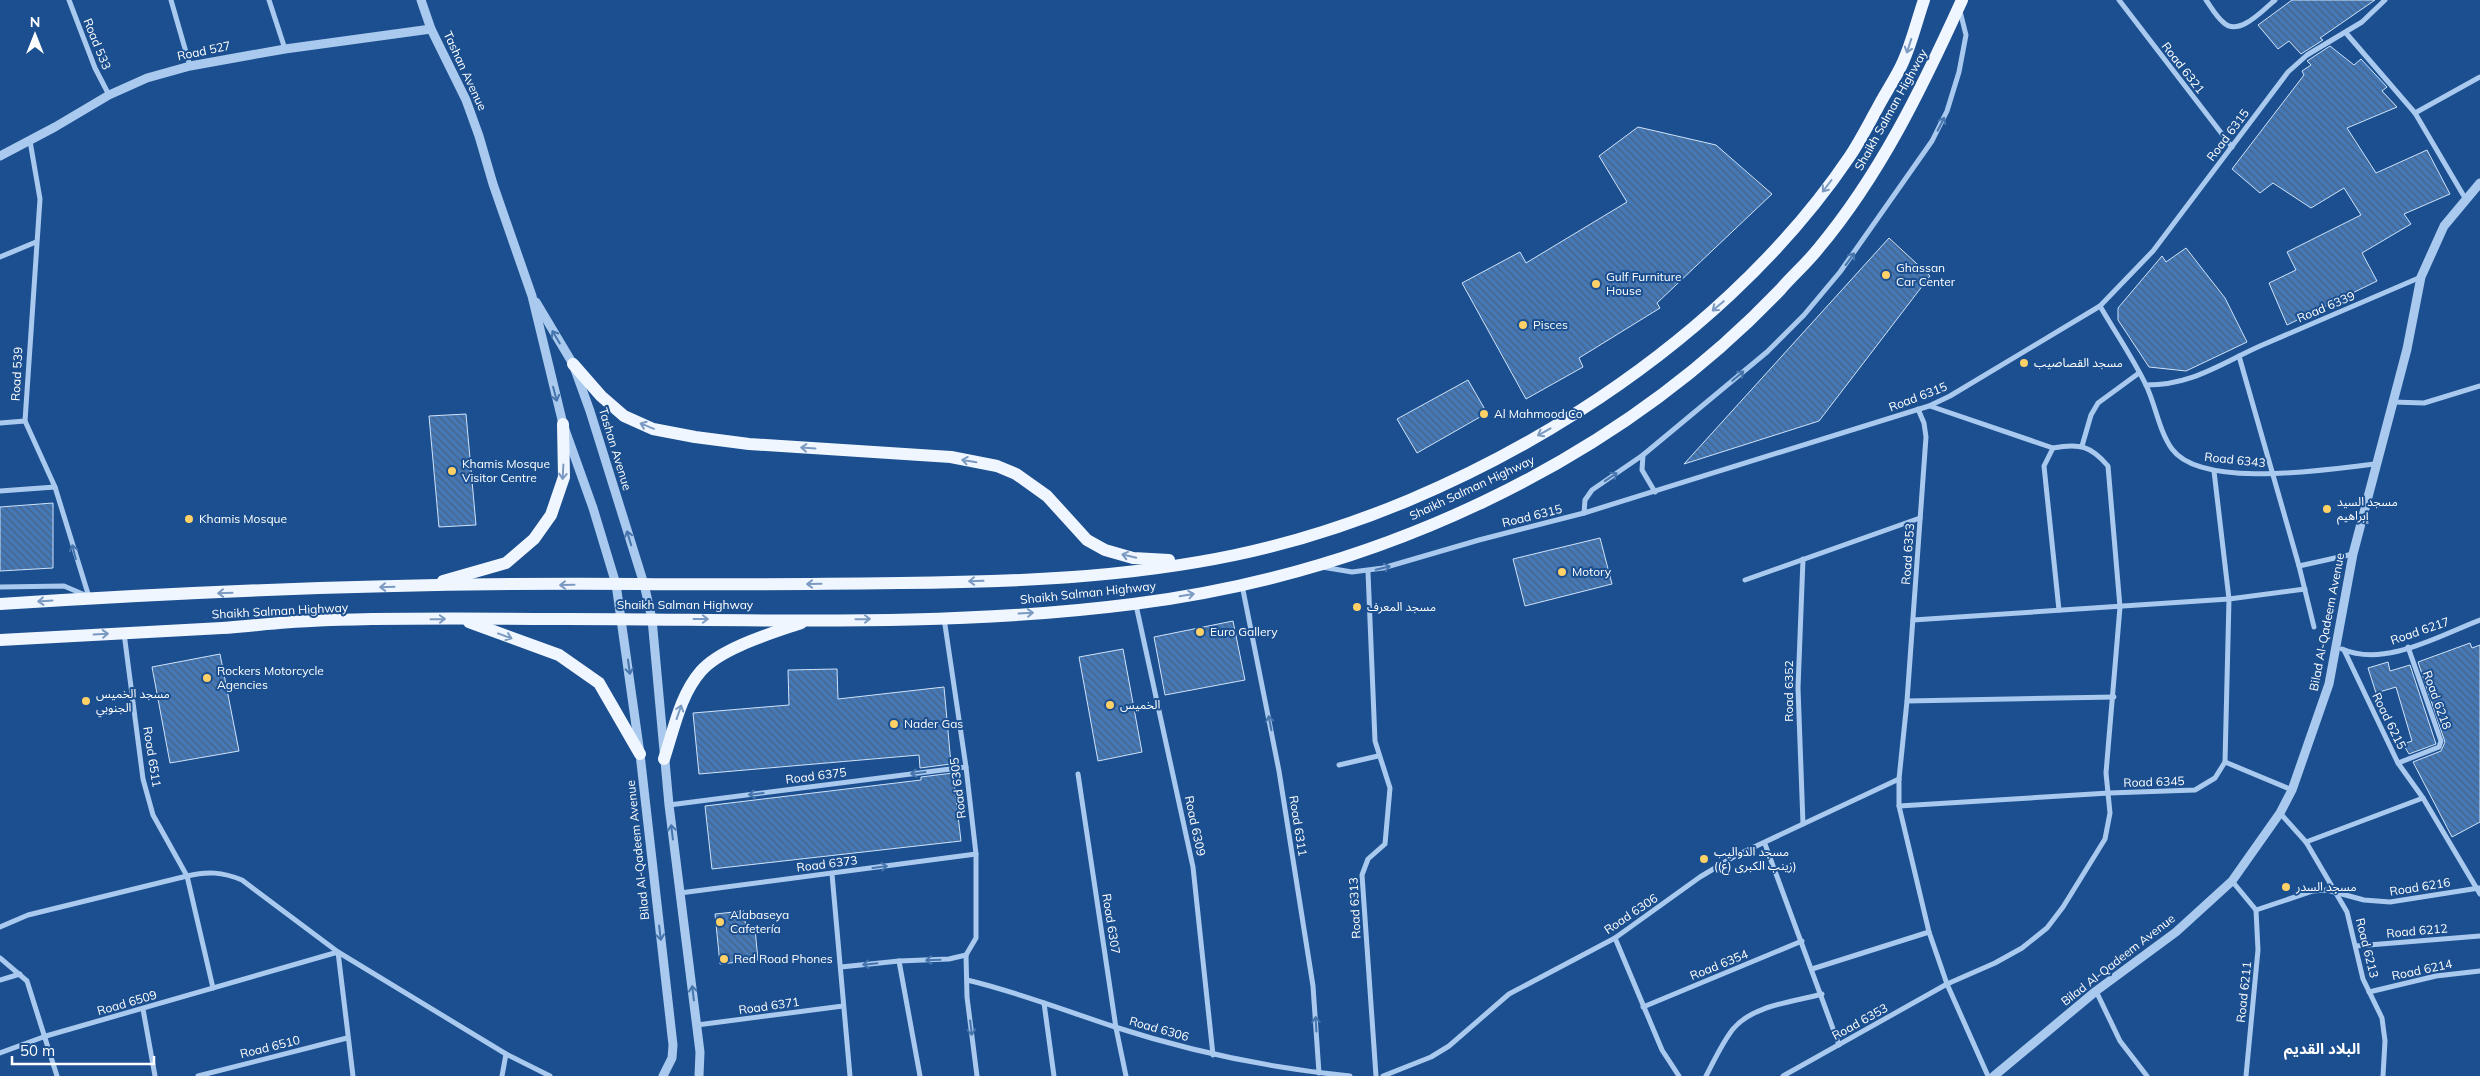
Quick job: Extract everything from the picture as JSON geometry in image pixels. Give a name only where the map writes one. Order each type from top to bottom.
[{"type":"main road","name":"Shaikh Salman Highway","points":[[0,604],[90,598],[422,586],[644,584],[697,586],[1024,580],[1112,574],[1195,562],[1262,548],[1324,530],[1440,486],[1567,419],[1652,362],[1726,299],[1797,226],[1851,155],[1904,61],[1924,0]]},
{"type":"main road","name":"Shaikh Salman Highway","points":[[0,640],[311,621],[810,619],[1041,613],[1135,604],[1242,584],[1318,566],[1448,518],[1510,488],[1586,447],[1666,393],[1747,324],[1818,249],[1880,164],[1926,80],[1960,4]]},
{"type":"main road","points":[[573,364],[601,396],[624,416],[653,429],[749,444],[951,457],[997,466],[1023,479],[1047,496],[1087,540],[1105,550],[1133,558],[1195,562]]},
{"type":"main road","points":[[422,586],[478,573],[506,563],[534,539],[551,515],[564,477],[563,424]]},
{"type":"main road","points":[[459,619],[559,655],[599,683],[640,754]]},
{"type":"main road","points":[[664,759],[679,709],[702,670],[734,649],[810,619]]},
{"type":"street","name":"Road 533","points":[[69,0],[95,68],[109,95]]},
{"type":"street","points":[[170,0],[190,66]]},
{"type":"street","points":[[269,0],[285,49]]},
{"type":"street","name":"Tashan Avenue","points":[[421,0],[431,28],[466,100],[532,296],[563,424],[616,584],[622,619]]},
{"type":"street","name":"Road 6321","points":[[2119,0],[2232,147]]},
{"type":"street","points":[[2206,0],[2224,23],[2231,27],[2241,26],[2275,0]]},
{"type":"street","name":"Road 6315","points":[[1318,566],[1368,572],[1655,492],[1929,406],[1950,396],[2100,306],[2153,251],[2288,72],[2307,55],[2362,22],[2385,0]]},
{"type":"street","points":[[1584,513],[1585,500],[1592,490],[1643,455],[1768,352],[1804,315],[1840,272],[1932,141],[1948,111],[1959,72],[1966,35],[1960,4]]},
{"type":"street","name":"Road 527","points":[[0,156],[30,141],[109,95],[147,78],[190,66],[285,49],[431,28]]},
{"type":"street","points":[[2346,33],[2415,112],[2465,198]]},
{"type":"street","points":[[2415,112],[2480,77]]},
{"type":"street","name":"Road 539","points":[[30,141],[40,199],[25,421],[65,514],[79,570],[90,598]]},
{"type":"street","name":"Bilad Al-Qadeem Avenue","points":[[1994,1076],[2096,991],[2176,932],[2232,881],[2280,812],[2292,790],[2341,648],[2353,554],[2375,464],[2408,349],[2421,277],[2429,253],[2444,226],[2465,198],[2480,183]]},
{"type":"street","points":[[0,257],[36,242]]},
{"type":"street","name":"Road 6339","points":[[2146,385],[2178,383],[2421,277]]},
{"type":"street","name":"Tashan Avenue","points":[[532,296],[573,364],[590,411],[644,584],[652,619]]},
{"type":"street","name":"Road 6343","points":[[2100,306],[2146,385],[2173,450],[2187,462],[2214,471],[2273,474],[2314,628]]},
{"type":"street","points":[[2238,356],[2273,474],[2375,464]]},
{"type":"street","points":[[2082,446],[2091,415],[2098,403],[2139,373]]},
{"type":"street","points":[[2393,402],[2424,403],[2480,386]]},
{"type":"street","points":[[1929,406],[2053,448],[2082,446],[2098,453],[2108,466],[2120,607],[2114,697],[2106,773],[2110,814],[2105,839],[2063,907],[2047,928],[2022,948],[1995,964],[1947,984]]},
{"type":"street","name":"Road 6353","points":[[1918,409],[1924,423],[1926,437],[1907,701],[1899,779],[1899,806],[1929,932],[1947,984],[1988,1076]]},
{"type":"street","points":[[0,423],[25,421]]},
{"type":"street","points":[[2053,448],[2044,466],[2044,481],[2059,610]]},
{"type":"street","points":[[1643,455],[1642,470],[1655,492]]},
{"type":"street","points":[[2214,471],[2229,599],[2225,762],[2292,790]]},
{"type":"street","points":[[0,491],[55,487]]},
{"type":"street","points":[[1745,580],[1920,518]]},
{"type":"street","points":[[2299,566],[2353,554]]},
{"type":"street","name":"Road 6352","points":[[1803,559],[1798,688],[1803,824]]},
{"type":"street","name":"Road 6313","points":[[1368,572],[1375,740],[1378,756],[1390,788],[1386,841],[1383,848],[1368,859],[1362,875],[1376,1076]]},
{"type":"street","name":"Road 6311","points":[[1242,584],[1279,771],[1314,986],[1319,1073]]},
{"type":"street","points":[[0,587],[64,586],[90,598]]},
{"type":"street","points":[[1913,620],[2229,599],[2305,589]]},
{"type":"street","name":"Road 6309","points":[[1135,604],[1193,868],[1214,1055]]},
{"type":"street","name":"Road 6305","points":[[944,617],[966,767],[976,854],[976,938],[966,955]]},
{"type":"street","name":"Bilad Al-Qadeem Avenue","points":[[622,619],[640,754],[673,1045],[672,1058],[663,1076]]},
{"type":"street","points":[[652,619],[669,805],[700,1052],[699,1076]]},
{"type":"street","name":"Road 6217","points":[[2341,648],[2364,654],[2384,653],[2408,647],[2480,620]]},
{"type":"street","name":"Road 6511","points":[[124,633],[143,779],[153,815],[187,876]]},
{"type":"street","name":"Road 6218","points":[[2398,763],[2439,747],[2441,741],[2408,647]]},
{"type":"street","name":"Road 6215","points":[[2341,648],[2398,763],[2423,798],[2480,894]]},
{"type":"street","points":[[1907,701],[2114,697]]},
{"type":"street","points":[[1338,765],[1378,756]]},
{"type":"street","name":"Road 6345","points":[[1899,806],[2109,793],[2195,790],[2216,778],[2225,762]]},
{"type":"street","name":"Road 6375","points":[[669,805],[966,767]]},
{"type":"street","name":"Road 6307","points":[[1078,774],[1116,1028],[1126,1076]]},
{"type":"street","name":"Road 6306","points":[[1383,1076],[1443,1050],[1470,1030],[1509,994],[1615,938],[1700,877],[1735,856],[1765,844],[1899,779]]},
{"type":"street","points":[[2306,842],[2423,798]]},
{"type":"street","name":"Road 6213","points":[[2280,812],[2306,842],[2339,894],[2352,925],[2363,979],[2382,1018],[2385,1042],[2383,1076]]},
{"type":"street","points":[[1765,844],[1822,994],[1839,1045]]},
{"type":"street","name":"Road 6373","points":[[680,893],[976,854]]},
{"type":"street","points":[[0,927],[28,915],[187,876],[205,872],[217,872],[242,880],[338,952],[506,1054],[550,1076]]},
{"type":"street","points":[[832,874],[850,1076]]},
{"type":"street","points":[[187,876],[213,988]]},
{"type":"street","points":[[2232,881],[2256,910]]},
{"type":"street","name":"Road 6216","points":[[2256,910],[2314,890],[2327,890],[2376,902],[2390,902],[2478,888]]},
{"type":"street","name":"Road 6211","points":[[2246,1076],[2258,950],[2256,910]]},
{"type":"street","points":[[1812,970],[1929,932]]},
{"type":"street","name":"Road 6212","points":[[2356,946],[2480,936]]},
{"type":"street","points":[[1615,938],[1662,1050],[1679,1076]]},
{"type":"street","name":"Road 6354","points":[[1643,1007],[1802,941]]},
{"type":"street","points":[[338,952],[353,1076]]},
{"type":"street","name":"Road 6509","points":[[46,1036],[338,952]]},
{"type":"street","points":[[841,967],[899,961],[949,959],[966,955],[966,980],[976,1076]]},
{"type":"street","points":[[0,958],[27,980],[57,1076]]},
{"type":"street","points":[[899,961],[920,1076]]},
{"type":"street","name":"Road 6214","points":[[2369,992],[2436,976],[2480,971]]},
{"type":"street","points":[[0,980],[20,974]]},
{"type":"street","name":"Road 6306","points":[[966,980],[1006,989],[1116,1028],[1214,1055],[1319,1073],[1350,1076]]},
{"type":"street","name":"Road 6353","points":[[1783,1076],[1947,984]]},
{"type":"street","points":[[2096,991],[2120,1041],[2147,1076]]},
{"type":"street","points":[[1706,1076],[1733,1030],[1743,1019],[1770,1007],[1822,994]]},
{"type":"street","points":[[1044,1003],[1054,1076]]},
{"type":"street","name":"Road 6371","points":[[697,1025],[843,1006]]},
{"type":"street","points":[[143,1009],[155,1076]]},
{"type":"street","points":[[0,1053],[46,1036]]},
{"type":"street","name":"Road 6510","points":[[198,1076],[347,1038]]},
{"type":"street","points":[[502,1076],[506,1054]]},
{"type":"building","points":[[2292,0],[2375,0],[2320,38],[2323,40],[2301,54],[2289,41],[2278,49],[2258,25]]},
{"type":"building","points":[[2330,46],[2354,65],[2361,59],[2387,87],[2382,91],[2397,107],[2347,128],[2376,173],[2427,150],[2450,194],[2404,214],[2411,224],[2362,253],[2377,281],[2287,325],[2269,283],[2296,270],[2287,252],[2361,215],[2344,188],[2311,208],[2273,183],[2260,193],[2232,169],[2304,75],[2302,71],[2311,65],[2307,61]]},
{"type":"building","points":[[1638,127],[1716,145],[1772,194],[1657,303],[1660,308],[1579,358],[1583,367],[1526,399],[1462,283],[1520,252],[1526,263],[1627,202],[1599,156]]},
{"type":"building","points":[[1889,238],[1930,276],[1819,421],[1684,464]]},
{"type":"building","points":[[2186,248],[2225,298],[2247,342],[2186,371],[2149,367],[2118,320],[2118,308],[2162,256],[2166,262]]},
{"type":"building","points":[[1468,380],[1487,413],[1417,453],[1397,419]]},
{"type":"building","name":"Khamis Mosque Visitor Centre","points":[[466,414],[476,525],[439,527],[429,416]]},
{"type":"building","points":[[53,503],[53,568],[0,571],[0,507]]},
{"type":"building","name":"Motory","points":[[1600,538],[1612,584],[1525,606],[1513,559]]},
{"type":"building","points":[[1233,621],[1245,680],[1165,695],[1154,637]]},
{"type":"building","points":[[2470,643],[2472,648],[2480,645],[2480,822],[2452,837],[2413,762],[2441,751],[2445,742],[2418,662]]},
{"type":"building","name":"الخميس","points":[[1123,649],[1142,752],[1098,761],[1079,657]]},
{"type":"building","points":[[220,654],[239,751],[170,763],[152,667]]},
{"type":"building","points":[[2388,662],[2390,671],[2410,665],[2436,744],[2409,754],[2403,744],[2412,741],[2396,687],[2376,693],[2368,668]]},
{"type":"building","points":[[837,669],[838,699],[944,687],[951,764],[920,768],[919,755],[699,774],[693,713],[789,705],[788,670]]},
{"type":"building","points":[[953,773],[961,841],[712,869],[705,806],[921,780],[921,777]]},
{"type":"building","points":[[744,911],[746,930],[755,929],[758,960],[720,964],[715,914]]},
{"type":"place","name":"Ghassan Car Center","points":[[1886,275]]},
{"type":"place","name":"Gulf Furniture House","points":[[1596,284]]},
{"type":"place","name":"Pisces","points":[[1523,325]]},
{"type":"place","name":"مسجد القصاصيب","points":[[2024,363]]},
{"type":"place","name":"Al Mahmood Co","points":[[1484,414]]},
{"type":"place","name":"Khamis Mosque Visitor Centre","points":[[452,471]]},
{"type":"place","name":"مسجد السيد إبراهيم","points":[[2327,509]]},
{"type":"place","name":"Khamis Mosque","points":[[189,519]]},
{"type":"place","name":"Motory","points":[[1562,572]]},
{"type":"place","name":"مسجد المعرف","points":[[1357,607]]},
{"type":"place","name":"Euro Gallery","points":[[1200,632]]},
{"type":"place","name":"Rockers Motorcycle Agencies","points":[[207,678]]},
{"type":"place","name":"مسجد الخميس الجنوبي","points":[[86,701]]},
{"type":"place","name":"الخميس","points":[[1110,705]]},
{"type":"place","name":"Nader Gas","points":[[894,724]]},
{"type":"place","name":"مسجد الدواليب (زينب الكبرى (ع))","points":[[1704,859]]},
{"type":"place","name":"مسجد السدر","points":[[2286,887]]},
{"type":"place","name":"Alabaseya Cafetería","points":[[720,922]]},
{"type":"place","name":"Red Road Phones","points":[[724,959]]},
{"type":"district","name":"البلاد القديم","points":[[2322,1049]]}]
